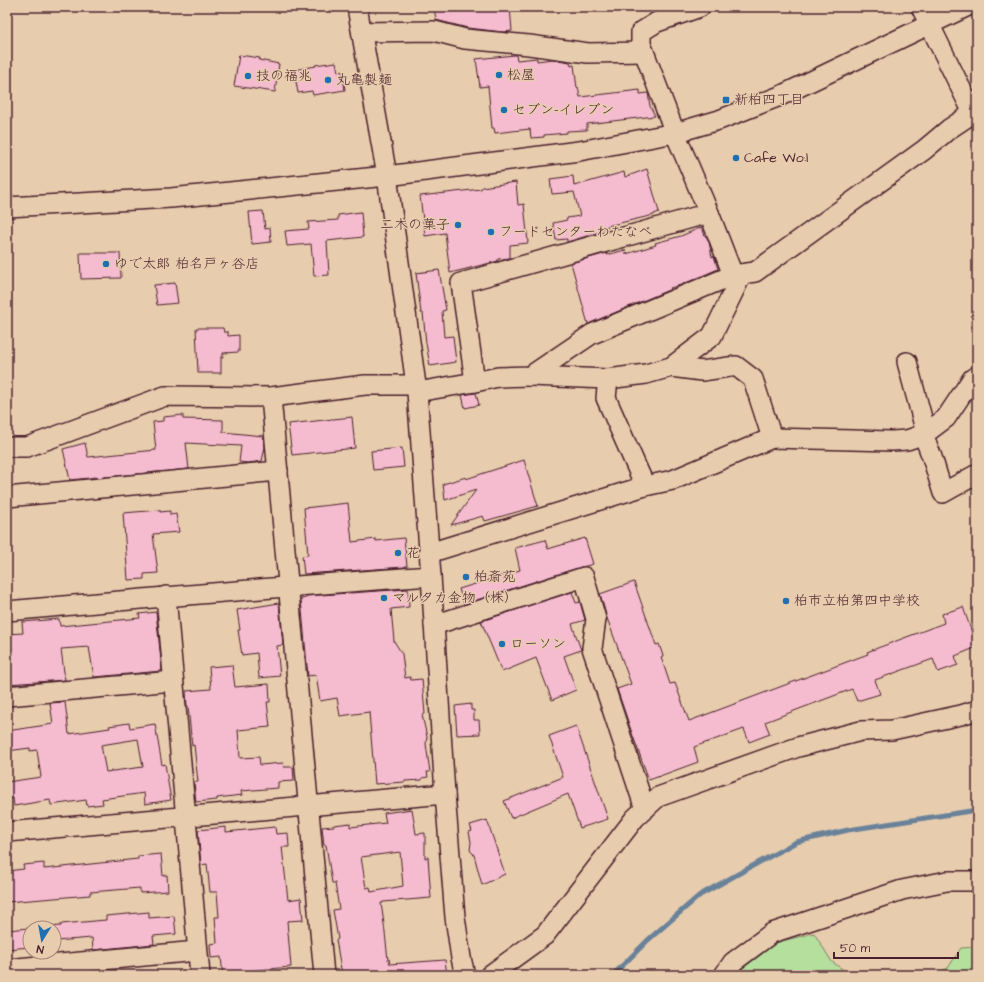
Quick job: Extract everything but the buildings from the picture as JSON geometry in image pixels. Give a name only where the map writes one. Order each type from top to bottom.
[{"type":"street","points":[[357,7],[387,176],[416,389],[455,917],[465,975]]},
{"type":"street","points":[[7,447],[27,447],[165,396],[271,397],[365,385],[416,389],[475,382],[498,377],[530,376],[608,379],[646,374],[671,367],[712,336],[738,274],[708,213],[641,44],[641,32],[671,12],[700,7]]},
{"type":"street","points":[[530,376],[592,334],[738,274],[756,272],[924,150],[949,129],[975,112],[921,7]]},
{"type":"street","points":[[7,207],[171,198],[387,176],[579,151],[675,133],[719,120],[780,96],[966,7]]},
{"type":"street","points":[[362,32],[434,31],[465,38],[588,53],[644,52]]},
{"type":"street","points":[[475,382],[461,283],[708,213]]},
{"type":"street","points":[[907,362],[924,433],[943,493],[977,474]]},
{"type":"street","points":[[671,367],[702,371],[736,366],[753,379],[772,438]]},
{"type":"street","points":[[429,552],[645,486],[672,480],[772,438],[892,441],[907,440],[924,433],[946,418],[972,379],[977,376]]},
{"type":"street","points":[[608,379],[606,398],[645,486]]},
{"type":"street","points":[[271,397],[324,975]]},
{"type":"street","points":[[7,497],[278,472]]},
{"type":"street","points":[[7,611],[166,596],[431,576]]},
{"type":"street","points":[[434,625],[584,576],[596,619],[592,648],[645,809]]},
{"type":"street","points":[[166,596],[200,975]]},
{"type":"street","points":[[7,696],[173,681]]},
{"type":"street","points":[[490,975],[545,935],[635,818],[658,797],[798,748],[861,731],[892,730],[961,715],[977,710]]},
{"type":"street","points":[[7,832],[445,794]]},
{"type":"street","points":[[724,975],[733,962],[772,934],[902,890],[947,880],[977,881]]},
{"type":"street","points":[[7,969],[197,952]]},
{"type":"green space","points":[[814,933],[832,962],[851,975],[736,975],[739,971],[778,942]]},
{"type":"green space","points":[[977,947],[977,975],[933,975],[948,968],[961,948]]},
{"type":"waterway","points":[[613,975],[648,940],[700,895],[796,842],[848,830],[977,810]]},
{"type":"place","name":"松屋","points":[[499,75]]},
{"type":"place","name":"技の福兆","points":[[248,76]]},
{"type":"place","name":"丸亀製麺","points":[[328,80]]},
{"type":"place","name":"新柏四丁目","points":[[726,100]]},
{"type":"place","name":"セブン-イレブン","points":[[504,110]]},
{"type":"place","name":"Cafe Wo:l","points":[[736,158]]},
{"type":"place","name":"二木の菓子","points":[[458,225]]},
{"type":"place","name":"フードセンターわたなべ","points":[[491,232]]},
{"type":"place","name":"ゆで太郎 柏名戸ヶ谷店","points":[[106,264]]},
{"type":"place","name":"花","points":[[398,553]]},
{"type":"place","name":"柏斎苑","points":[[466,577]]},
{"type":"place","name":"マルタカ金物（株）","points":[[384,598]]},
{"type":"place","name":"柏市立柏第四中学校","points":[[786,601]]},
{"type":"place","name":"ローソン","points":[[502,644]]}]
